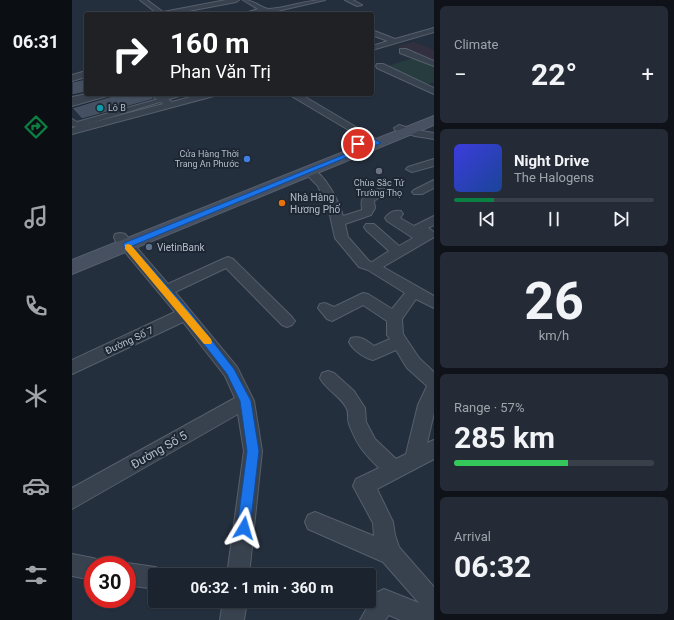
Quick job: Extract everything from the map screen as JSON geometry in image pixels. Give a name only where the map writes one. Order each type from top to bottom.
[{"type":"main road","points":[[72,267],[123,241],[404,129],[434,114]]},
{"type":"main road","points":[[404,129],[434,120]]},
{"type":"main road","points":[[72,256],[123,241],[309,171],[374,141]]},
{"type":"street","points":[[143,0],[159,12]]},
{"type":"street","points":[[201,0],[210,5]]},
{"type":"street","points":[[173,12],[236,0]]},
{"type":"street","points":[[246,0],[268,12],[322,0]]},
{"type":"street","points":[[348,0],[359,5]]},
{"type":"street","points":[[374,47],[434,30]]},
{"type":"street","points":[[374,33],[394,41]]},
{"type":"street","points":[[403,50],[434,64]]},
{"type":"street","points":[[380,66],[434,91]]},
{"type":"street","points":[[72,78],[84,75]]},
{"type":"street","points":[[72,100],[87,96]]},
{"type":"street","points":[[72,104],[103,96]]},
{"type":"street","points":[[73,127],[176,96]]},
{"type":"street","points":[[163,100],[195,96]]},
{"type":"street","points":[[296,96],[374,141]]},
{"type":"street","points":[[404,129],[415,133],[434,136]]},
{"type":"street","points":[[412,169],[434,162]]},
{"type":"street","points":[[309,171],[323,185],[335,211],[342,238],[364,264],[373,267],[434,303]]},
{"type":"street","points":[[418,192],[434,183]]},
{"type":"street","points":[[338,222],[367,212],[369,208],[367,203],[368,199],[382,191]]},
{"type":"street","points":[[397,214],[391,218],[423,238]]},
{"type":"street","points":[[373,267],[423,238],[428,234],[419,228],[434,220]]},
{"type":"street","points":[[370,228],[398,252]]},
{"type":"street","points":[[123,241],[185,314],[231,372],[245,401],[253,451],[239,568]]},
{"type":"street","points":[[165,291],[228,262],[287,321]]},
{"type":"street","points":[[414,292],[394,318],[395,335],[413,363],[434,382]]},
{"type":"street","points":[[325,308],[332,315],[363,298],[394,318]]},
{"type":"street","name":"Đường Số 7","points":[[72,367],[185,314]]},
{"type":"street","points":[[357,342],[373,354],[399,342]]},
{"type":"street","points":[[328,378],[348,396],[356,408],[357,422],[368,445],[395,470]]},
{"type":"street","points":[[414,460],[427,405],[434,390]]},
{"type":"street","name":"Đường Số 5","points":[[72,499],[245,401]]},
{"type":"street","points":[[372,620],[384,601],[424,619],[433,602],[391,554],[384,535],[383,522],[374,502],[363,486],[434,449]]},
{"type":"street","points":[[315,522],[391,554]]},
{"type":"street","points":[[72,565],[84,567]]},
{"type":"street","points":[[136,575],[148,577]]},
{"type":"street","points":[[232,620],[234,608]]},
{"type":"shaded area","points":[[414,42],[434,50],[434,63],[397,46]]},
{"type":"green space","points":[[416,57],[434,64],[434,82],[421,87],[382,68]]},
{"type":"building","points":[[84,79],[84,92],[72,95],[72,82]]},
{"type":"building","name":"Lô B","points":[[112,96],[151,96],[154,99],[82,119],[72,108]]},
{"type":"slow traffic","points":[[128,247],[207,342]]},
{"type":"place","name":"Lô B","points":[[100,108]]},
{"type":"place","name":"Cửa Hàng Thời Trang An Phước","points":[[247,159]]},
{"type":"place","name":"Chùa Sắc Tứ Trường Thọ","points":[[379,171]]},
{"type":"place","name":"Nhà Hàng Hương Phố","points":[[282,203]]},
{"type":"place","name":"VietinBank","points":[[149,247]]},
{"type":"route","points":[[244,528],[253,451],[245,401],[231,372],[127,245],[378,143],[370,139],[358,144]]}]
